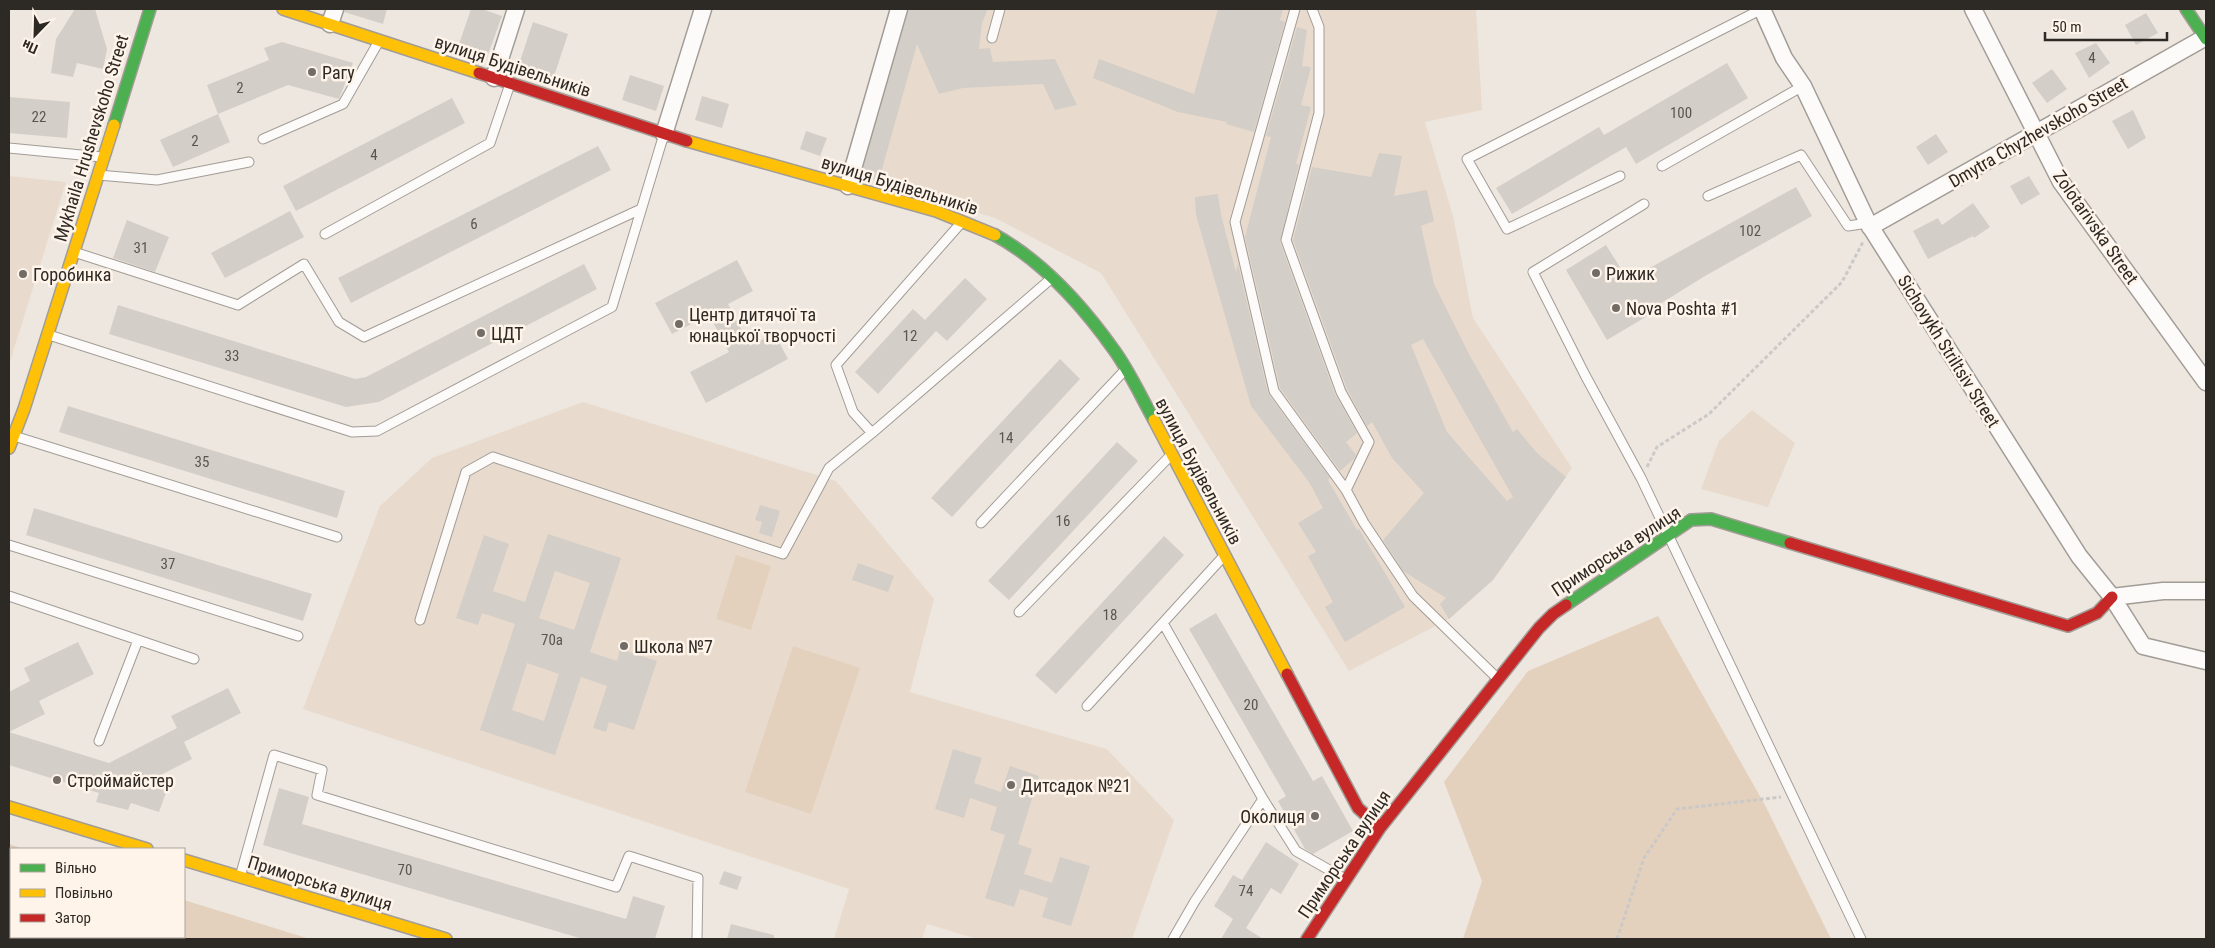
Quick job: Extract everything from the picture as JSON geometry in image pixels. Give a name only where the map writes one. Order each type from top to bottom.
[{"type":"street","name":"Mykhaila Hrushevskoho Street","points":[[9,448],[24,409],[150,9]]},
{"type":"street","name":"вулиця Будівельників","points":[[283,9],[332,17],[379,40],[664,134],[936,211],[987,231],[1019,248],[1053,276],[1115,351],[1173,453],[1224,556],[1358,808],[1380,828]]},
{"type":"street","points":[[494,78],[516,9]]},
{"type":"street","points":[[664,134],[704,9]]},
{"type":"street","points":[[848,186],[899,9]]},
{"type":"street","name":"Sichovykh Striltsiv Street","points":[[1762,9],[1784,58],[1803,86],[1869,225],[2079,556],[2112,597],[2142,646],[2206,661]]},
{"type":"street","name":"Zolotarivska Street","points":[[1974,9],[2061,182],[2206,382]]},
{"type":"street","points":[[2186,9],[2206,38]]},
{"type":"street","name":"Dmytra Chyzhevskoho Street","points":[[1869,225],[2206,38]]},
{"type":"street","name":"Приморська вулиця","points":[[1307,939],[1380,828],[1538,628],[1553,614],[1691,520],[1711,519],[2068,626],[2097,613],[2112,597]]},
{"type":"street","points":[[2112,597],[2163,591],[2206,591]]},
{"type":"street","points":[[9,808],[144,848]]},
{"type":"street","name":"Приморська вулиця","points":[[185,860],[446,939]]},
{"type":"lane","points":[[992,38],[1000,9]]},
{"type":"lane","points":[[1295,9],[1235,222],[1274,391],[1346,490],[1364,523],[1413,596],[1498,678]]},
{"type":"lane","points":[[1312,9],[1319,27],[1319,112],[1286,240],[1340,392],[1369,442],[1346,490]]},
{"type":"lane","points":[[1620,176],[1507,229],[1467,159],[1762,9]]},
{"type":"lane","points":[[263,139],[343,104],[379,40]]},
{"type":"lane","points":[[325,234],[490,143],[510,83]]},
{"type":"lane","points":[[1662,166],[1803,86]]},
{"type":"lane","points":[[48,334],[352,432],[377,431],[612,307],[664,134]]},
{"type":"lane","points":[[9,148],[103,157]]},
{"type":"lane","points":[[1708,196],[1801,155],[1848,226],[1869,225]]},
{"type":"lane","points":[[98,175],[157,180],[249,162]]},
{"type":"lane","points":[[1644,204],[1533,272],[1585,375],[1641,478],[1861,939]]},
{"type":"lane","points":[[74,252],[238,305],[304,264],[339,322],[364,336],[641,209]]},
{"type":"lane","points":[[872,433],[853,412],[836,365],[962,221]]},
{"type":"lane","points":[[420,620],[466,472],[493,457],[783,554],[829,468],[1053,276]]},
{"type":"lane","points":[[981,523],[1125,370]]},
{"type":"lane","points":[[14,436],[337,537]]},
{"type":"lane","points":[[1019,612],[1173,453]]},
{"type":"lane","points":[[9,544],[298,636]]},
{"type":"lane","points":[[1087,706],[1224,556]]},
{"type":"lane","points":[[9,596],[194,659]]},
{"type":"lane","points":[[1163,623],[1263,799],[1296,851],[1347,880]]},
{"type":"lane","points":[[99,741],[138,640]]},
{"type":"lane","points":[[240,877],[274,755],[322,770],[317,794],[616,887],[629,856],[698,878],[697,939]]},
{"type":"lane","points":[[1173,939],[1195,901],[1263,799]]},
{"type":"path","points":[[1641,478],[1657,447],[1709,414],[1842,282],[1869,225]]},
{"type":"path","points":[[1617,939],[1644,858],[1677,809],[1780,798],[1790,790]]},
{"type":"shaded area","points":[[909,9],[1476,9],[1482,110],[1425,122],[1453,216],[1473,318],[1572,468],[1493,580],[1449,619],[1349,671],[1101,273],[995,218],[859,176]]},
{"type":"shaded area","name":"Горобинка","points":[[9,176],[66,182],[9,365]]},
{"type":"shaded area","name":"Школа №7","points":[[583,402],[836,481],[934,599],[910,692],[1107,749],[1174,820],[1132,939],[977,939],[927,924],[922,939],[834,939],[849,889],[303,709],[380,506],[432,458]]},
{"type":"shaded area","points":[[1752,410],[1795,443],[1768,507],[1701,489],[1719,441]]},
{"type":"shaded area","points":[[736,555],[771,566],[751,630],[716,619]]},
{"type":"shaded area","points":[[1658,616],[1765,805],[1831,939],[1463,939],[1482,881],[1444,782],[1528,671]]},
{"type":"shaded area","points":[[793,646],[860,668],[811,814],[745,792]]},
{"type":"shaded area","points":[[9,844],[21,848],[10,848],[10,938],[185,938],[185,900],[310,939],[9,939]]},
{"type":"building","points":[[75,9],[95,9],[107,49],[103,69],[77,63],[73,77],[51,73],[56,39]]},
{"type":"building","points":[[345,9],[387,9],[383,24],[344,12]]},
{"type":"building","points":[[471,9],[482,9],[502,16],[486,60],[457,50]]},
{"type":"building","points":[[909,9],[988,9],[982,23],[979,49],[990,48],[993,62],[1055,59],[1077,105],[1055,110],[1043,84],[963,88],[939,94],[917,44],[879,180],[861,176]]},
{"type":"building","points":[[1218,9],[1283,9],[1280,20],[1285,22],[1254,132],[1226,124],[1227,122],[1178,112],[1093,78],[1099,59],[1194,94]]},
{"type":"building","points":[[2146,13],[2158,33],[2136,45],[2125,25]]},
{"type":"building","points":[[533,22],[568,34],[553,79],[518,67]]},
{"type":"building","points":[[1297,27],[1307,30],[1302,66],[1311,67],[1301,105],[1311,107],[1296,164],[1299,164],[1280,242],[1335,394],[1357,433],[1346,442],[1356,455],[1340,471],[1280,388],[1245,237],[1271,137],[1266,136]]},
{"type":"building","points":[[282,42],[353,63],[339,99],[288,85],[218,114],[207,85],[269,60],[264,48]]},
{"type":"building","points":[[2096,43],[2110,63],[2089,78],[2075,53]]},
{"type":"building","points":[[1727,63],[1748,98],[1636,164],[1626,147],[1512,214],[1496,188],[1599,127],[1604,135]]},
{"type":"building","points":[[2052,69],[2067,89],[2047,103],[2032,83]]},
{"type":"building","points":[[630,75],[664,86],[656,111],[622,100]]},
{"type":"building","points":[[702,96],[729,104],[722,128],[695,120]]},
{"type":"building","points":[[9,97],[70,102],[67,138],[9,133]]},
{"type":"building","points":[[452,98],[465,123],[296,211],[283,186]]},
{"type":"building","points":[[2133,110],[2146,138],[2128,149],[2112,121]]},
{"type":"building","points":[[218,114],[230,142],[173,167],[160,140]]},
{"type":"building","points":[[806,131],[827,138],[820,156],[800,149]]},
{"type":"building","points":[[1936,134],[1948,152],[1928,165],[1916,147]]},
{"type":"building","points":[[598,146],[611,170],[351,303],[338,278]]},
{"type":"building","points":[[1379,153],[1402,156],[1394,196],[1427,190],[1434,221],[1421,226],[1434,284],[1469,354],[1513,432],[1517,429],[1537,453],[1566,477],[1493,580],[1449,619],[1440,604],[1446,598],[1403,571],[1383,540],[1424,493],[1392,458],[1372,422],[1367,426],[1347,389],[1293,240],[1312,167],[1371,177]],"holes":[[[1423,339],[1513,497],[1507,501],[1447,432],[1411,345]]]},
{"type":"building","points":[[2029,176],[2040,194],[2021,205],[2010,186]]},
{"type":"building","points":[[1796,187],[1812,216],[1705,276],[1647,312],[1649,315],[1607,340],[1566,270],[1606,245],[1628,280]]},
{"type":"building","points":[[1218,194],[1221,215],[1236,272],[1238,264],[1268,393],[1330,478],[1328,480],[1357,530],[1359,529],[1405,607],[1345,642],[1325,607],[1333,602],[1308,556],[1316,552],[1298,523],[1323,508],[1309,482],[1251,406],[1196,215],[1195,197]]},
{"type":"building","points":[[1973,203],[1990,227],[1974,238],[1973,236],[1928,259],[1913,231],[1938,218],[1942,225]]},
{"type":"building","points":[[290,211],[304,237],[225,278],[211,253]]},
{"type":"building","points":[[127,220],[169,237],[155,272],[113,258]]},
{"type":"building","name":"Центр дитячої та юнацької творчості","points":[[737,260],[753,291],[728,304],[750,346],[774,333],[788,359],[706,403],[690,372],[729,352],[709,315],[672,334],[655,303]]},
{"type":"building","points":[[584,264],[597,289],[379,402],[346,407],[109,334],[118,305],[355,379],[366,377]]},
{"type":"building","points":[[965,278],[987,299],[947,341],[936,331],[878,394],[855,372],[913,309],[925,320]]},
{"type":"building","points":[[1060,359],[1080,379],[952,517],[931,498]]},
{"type":"building","points":[[68,406],[345,491],[337,518],[59,432]]},
{"type":"building","points":[[1117,442],[1138,461],[1009,600],[988,581]]},
{"type":"building","points":[[760,505],[780,511],[772,537],[759,533],[762,522],[755,520]]},
{"type":"building","points":[[34,508],[312,594],[303,621],[26,535]]},
{"type":"building","points":[[548,534],[621,558],[590,652],[617,661],[620,649],[657,661],[634,730],[609,722],[606,732],[593,728],[607,686],[581,677],[555,755],[480,730],[515,624],[482,613],[478,625],[456,618],[484,535],[509,544],[493,591],[525,602]],"holes":[[[555,571],[590,583],[574,630],[539,618]],[[527,663],[559,674],[544,721],[512,710]]]},
{"type":"building","points":[[1164,536],[1184,555],[1056,694],[1035,675]]},
{"type":"building","points":[[858,563],[894,576],[888,592],[852,580]]},
{"type":"building","points":[[1216,613],[1313,781],[1322,776],[1353,831],[1313,854],[1305,849],[1278,801],[1286,796],[1189,629]]},
{"type":"building","points":[[78,642],[94,674],[39,701],[45,714],[9,732],[9,692],[30,681],[24,668]]},
{"type":"building","points":[[228,688],[241,713],[184,742],[192,759],[147,782],[167,790],[159,812],[131,803],[128,810],[96,802],[99,793],[9,765],[9,732],[109,763],[177,728],[171,716]]},
{"type":"building","points":[[953,749],[982,758],[974,783],[1001,792],[1010,766],[1039,776],[1018,844],[1032,849],[1024,874],[1052,883],[1060,857],[1090,866],[1071,926],[1042,917],[1048,898],[1020,889],[1014,907],[985,898],[1005,835],[990,830],[997,807],[970,798],[964,818],[935,809]]},
{"type":"building","points":[[279,788],[309,797],[302,824],[626,919],[633,896],[665,906],[655,939],[583,939],[263,845]]},
{"type":"building","points":[[1266,842],[1299,864],[1281,894],[1271,888],[1246,928],[1263,939],[1221,939],[1233,919],[1214,906],[1233,875],[1242,880]]},
{"type":"building","points":[[724,871],[742,877],[737,890],[719,884]]},
{"type":"building","points":[[731,924],[774,935],[774,939],[727,939]]},
{"type":"traffic: fast","points":[[114,125],[150,9]]},
{"type":"traffic: fast","points":[[2186,9],[2206,39]]},
{"type":"traffic: fast","points":[[995,235],[1046,271],[1089,317],[1120,358],[1154,420]]},
{"type":"traffic: fast","points":[[1566,605],[1691,520],[1711,519],[1790,543]]},
{"type":"traffic: slow","points":[[283,9],[479,73]]},
{"type":"traffic: slow","points":[[9,448],[24,409],[114,125]]},
{"type":"traffic: slow","points":[[687,141],[936,211],[995,235]]},
{"type":"traffic: slow","points":[[1154,420],[1287,674]]},
{"type":"traffic: slow","points":[[9,807],[144,848]]},
{"type":"traffic: slow","points":[[185,860],[446,939]]},
{"type":"traffic: jam","points":[[479,73],[687,141]]},
{"type":"traffic: jam","points":[[1790,543],[2068,626],[2097,613],[2112,597]]},
{"type":"traffic: jam","points":[[1307,939],[1380,828],[1539,628],[1553,614],[1566,605]]},
{"type":"traffic: jam","points":[[1287,674],[1358,808],[1380,828]]},
{"type":"place","name":"Рагу","points":[[312,72]]},
{"type":"place","name":"Рижик","points":[[1596,273]]},
{"type":"place","name":"Горобинка","points":[[23,274]]},
{"type":"place","name":"Nova Poshta #1","points":[[1616,308]]},
{"type":"place","name":"Центр дитячої та юнацької творчості","points":[[679,324]]},
{"type":"place","name":"ЦДТ","points":[[481,333]]},
{"type":"place","name":"Школа №7","points":[[624,646]]},
{"type":"place","name":"Строймайстер","points":[[57,780]]},
{"type":"place","name":"Дитсадок №21","points":[[1011,785]]},
{"type":"place","name":"Околиця","points":[[1315,816]]}]
